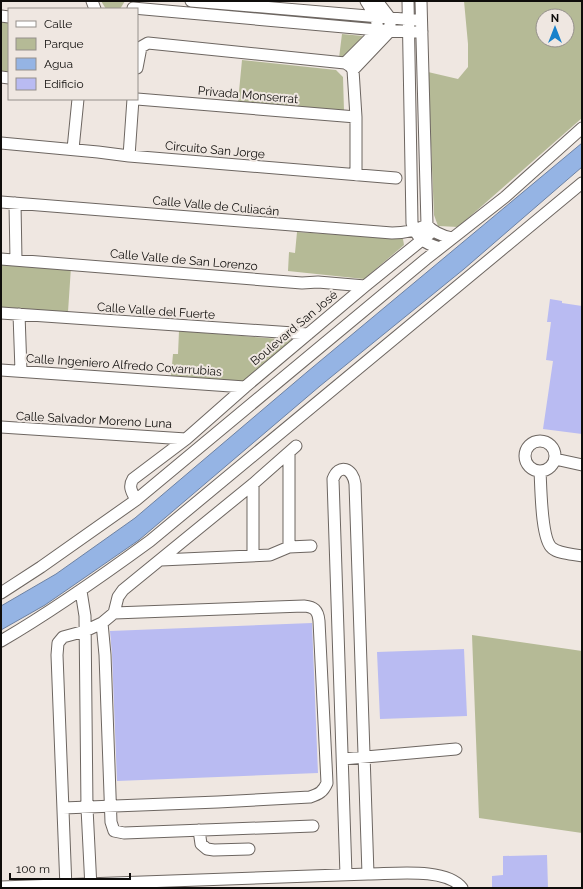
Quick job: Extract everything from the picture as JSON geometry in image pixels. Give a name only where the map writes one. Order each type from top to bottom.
[{"type":"street","points":[[191,1],[422,20]]},
{"type":"street","points":[[366,1],[376,17],[378,30],[366,50]]},
{"type":"street","points":[[377,1],[390,18],[390,31]]},
{"type":"street","points":[[408,1],[412,223],[418,236],[430,245],[440,248]]},
{"type":"street","points":[[421,1],[430,228],[442,236],[452,238]]},
{"type":"street","points":[[133,6],[378,30],[422,32]]},
{"type":"street","points":[[350,66],[366,50],[390,31]]},
{"type":"street","points":[[138,61],[140,46],[148,44],[350,66]]},
{"type":"street","points":[[350,66],[356,117],[356,175]]},
{"type":"street","name":"Privada Monserrat","points":[[138,99],[356,117]]},
{"type":"street","points":[[73,149],[78,100]]},
{"type":"street","points":[[129,156],[133,100]]},
{"type":"street","points":[[1,593],[41,567],[136,500],[426,259],[504,197],[582,128]]},
{"type":"street","name":"Circuito San Jorge","points":[[1,143],[73,149],[129,156],[396,178]]},
{"type":"street","points":[[1,640],[37,621],[150,541],[582,183]]},
{"type":"street","name":"Calle Valle de Culiacán","points":[[1,202],[371,232],[404,233],[418,236]]},
{"type":"street","points":[[15,203],[16,260]]},
{"type":"street","name":"Boulevard San José","points":[[136,500],[130,489],[130,483],[133,479],[186,438],[364,286],[413,247],[418,236],[430,228]]},
{"type":"street","points":[[413,247],[426,259]]},
{"type":"street","name":"Calle Valle de San Lorenzo","points":[[1,259],[302,283],[318,282],[364,286]]},
{"type":"street","name":"Calle Valle del Fuerte","points":[[1,313],[308,334]]},
{"type":"street","points":[[19,314],[22,371]]},
{"type":"street","name":"Calle Ingeniero Alfredo Covarrubias","points":[[1,370],[244,387]]},
{"type":"street","name":"Calle Salvador Moreno Luna","points":[[1,427],[186,438]]},
{"type":"street","points":[[541,441],[551,445],[554,449],[555,459],[550,468],[540,471],[534,470],[527,463],[526,452],[531,444],[541,441]]},
{"type":"street","points":[[66,887],[58,643],[63,637],[85,631],[102,623],[114,613],[120,594],[292,450],[289,547]]},
{"type":"street","points":[[555,459],[582,465]]},
{"type":"street","points":[[346,875],[333,479],[335,473],[340,469],[346,469],[351,472],[354,477],[355,484],[368,874]]},
{"type":"street","points":[[540,471],[543,524],[547,541],[551,548],[582,556]]},
{"type":"street","points":[[253,484],[253,556]]},
{"type":"street","points":[[161,560],[270,555],[289,547],[311,546]]},
{"type":"street","points":[[81,591],[84,608],[85,631],[87,808],[91,886]]},
{"type":"street","points":[[63,808],[310,797],[324,790],[327,776],[319,621],[317,612],[314,608],[304,606],[114,613]]},
{"type":"street","points":[[102,623],[106,655],[112,828],[118,832],[313,826]]},
{"type":"street","points":[[343,759],[456,749]]},
{"type":"street","points":[[199,830],[201,844],[207,849],[249,849]]},
{"type":"street","points":[[1,887],[66,887],[368,874],[437,874],[449,878],[462,888]]},
{"type":"green space","points":[[101,1],[125,1],[121,8],[105,8]]},
{"type":"green space","points":[[464,1],[582,1],[582,118],[458,227],[438,226],[434,215],[428,72],[458,79],[468,67],[468,44]]},
{"type":"green space","points":[[1,21],[8,21],[8,72],[1,71]]},
{"type":"green space","points":[[342,34],[363,36],[344,57],[339,58]]},
{"type":"green space","points":[[242,60],[336,70],[343,77],[344,111],[238,102]]},
{"type":"green space","points":[[297,232],[403,239],[404,245],[364,279],[288,271],[289,252],[295,253]]},
{"type":"green space","points":[[1,262],[71,267],[68,312],[1,307]]},
{"type":"green space","points":[[179,331],[293,340],[245,382],[171,376],[173,354],[178,354]]},
{"type":"green space","points":[[472,635],[582,651],[582,833],[479,818]]},
{"type":"water","points":[[582,143],[582,167],[464,269],[320,386],[139,540],[45,605],[1,630],[1,606],[56,574],[135,518],[307,372]]},
{"type":"building","points":[[550,299],[562,301],[562,303],[582,306],[582,434],[543,429],[553,361],[546,360],[551,322],[547,322]]},
{"type":"building","points":[[312,623],[318,773],[117,781],[110,631]]},
{"type":"building","points":[[464,649],[467,716],[380,719],[377,652]]},
{"type":"building","points":[[547,855],[548,888],[492,888],[492,876],[503,875],[503,856]]}]
